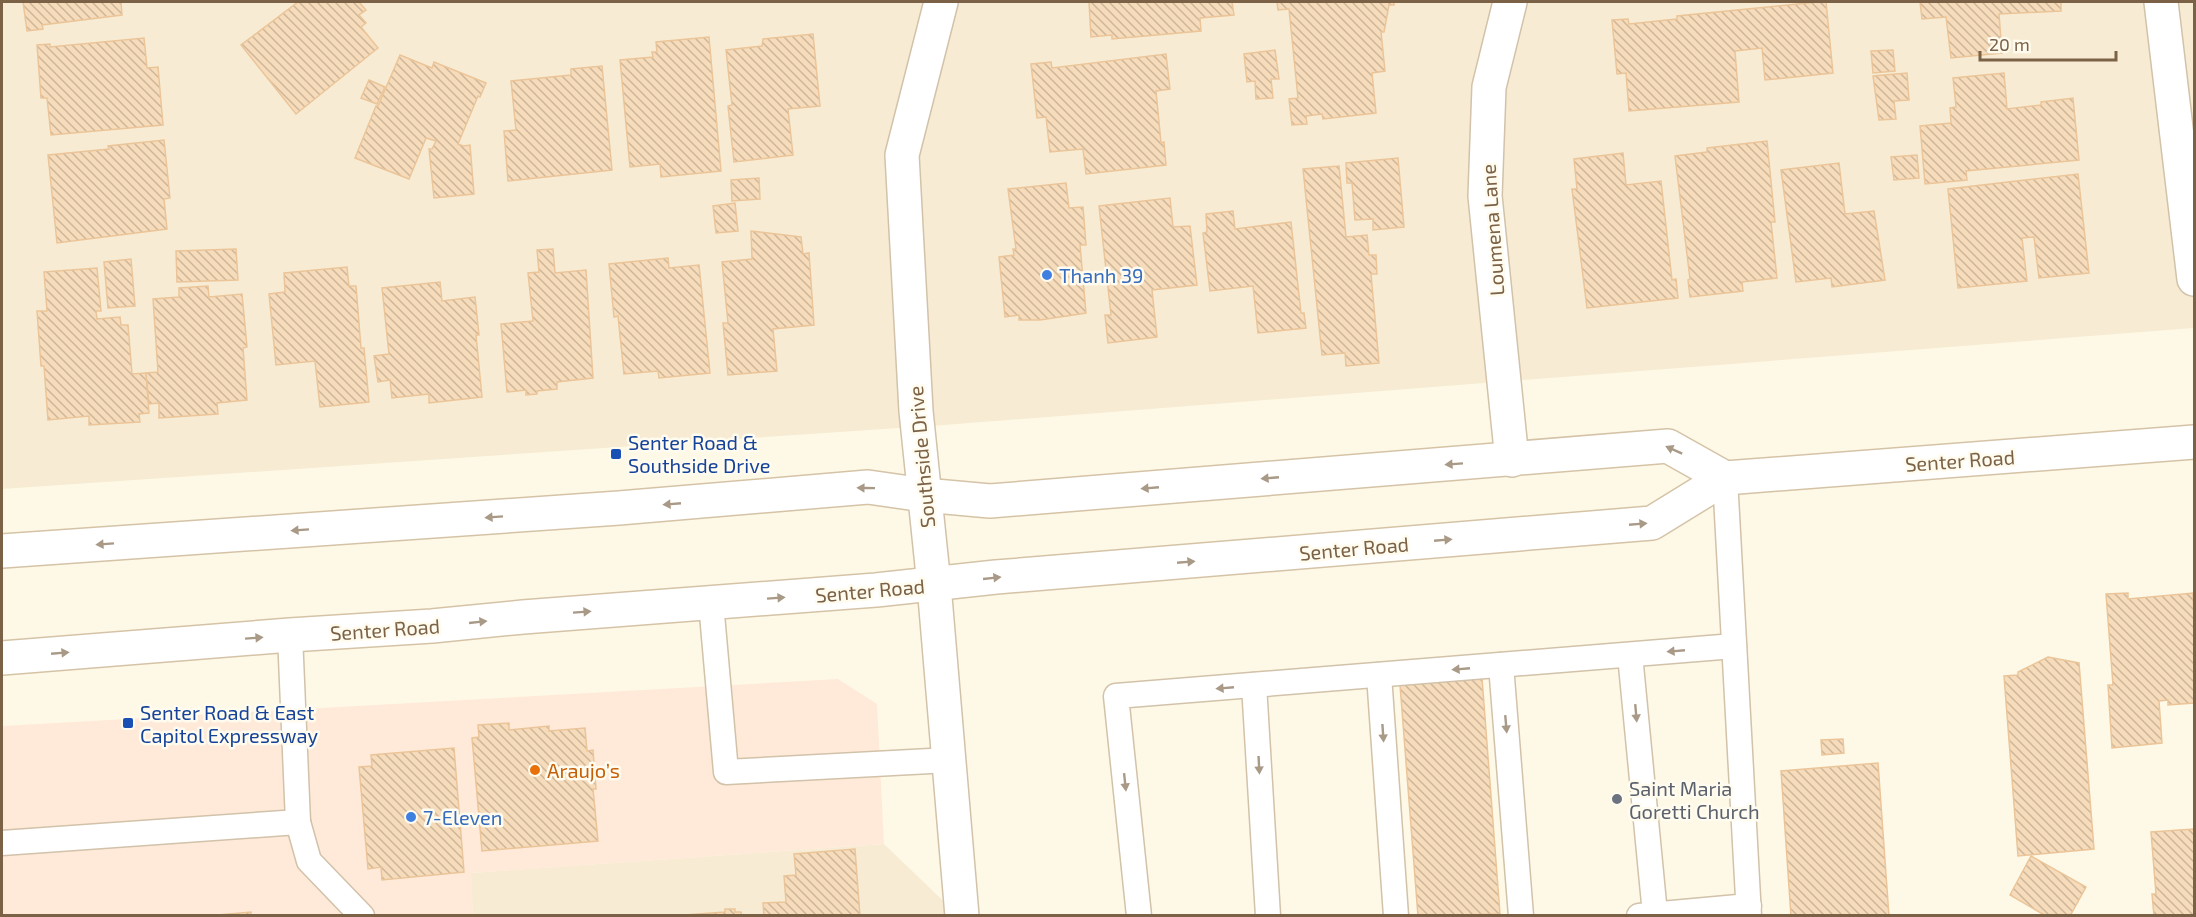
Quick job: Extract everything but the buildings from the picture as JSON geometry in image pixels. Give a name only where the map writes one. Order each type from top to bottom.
[{"type":"main road","name":"Southside Drive","points":[[941,2],[902,155],[916,411],[934,585],[962,915]]},
{"type":"main road","name":"Loumena Lane","points":[[1510,2],[1489,87],[1485,196],[1512,460]]},
{"type":"main road","points":[[2161,2],[2194,279]]},
{"type":"main road","name":"Senter Road","points":[[2,658],[290,635],[432,627],[523,617],[934,585],[1008,576],[1652,523],[1725,478],[2194,442]]},
{"type":"main road","points":[[2,551],[619,508],[868,487],[990,501],[1668,446],[1725,478]]},
{"type":"lane","points":[[1630,655],[1647,915],[1749,911],[1725,478]]},
{"type":"lane","points":[[711,603],[726,772],[949,760]]},
{"type":"lane","points":[[290,635],[298,822],[309,861],[362,915]]},
{"type":"lane","points":[[1139,915],[1116,696],[1734,646]]},
{"type":"lane","points":[[1501,665],[1521,915]]},
{"type":"lane","points":[[1379,675],[1396,915]]},
{"type":"lane","points":[[1254,685],[1268,915]]},
{"type":"lane","points":[[2,843],[298,822]]},
{"type":"shaded area","points":[[2,2],[2194,2],[2194,328],[944,425],[2,489]]},
{"type":"shaded area","points":[[838,679],[877,704],[884,844],[471,873],[473,915],[2,916],[2,726]]},
{"type":"shaded area","points":[[884,844],[958,915],[473,915],[470,873]]},
{"type":"place","name":"Thanh 39","points":[[1047,275]]},
{"type":"place","name":"Senter Road & Southside Drive","points":[[616,454]]},
{"type":"place","name":"Senter Road & East Capitol Expressway","points":[[128,723]]},
{"type":"place","name":"Araujo’s","points":[[535,770]]},
{"type":"place","name":"Saint Maria Goretti Church","points":[[1617,799]]},
{"type":"place","name":"7-Eleven","points":[[411,817]]}]
